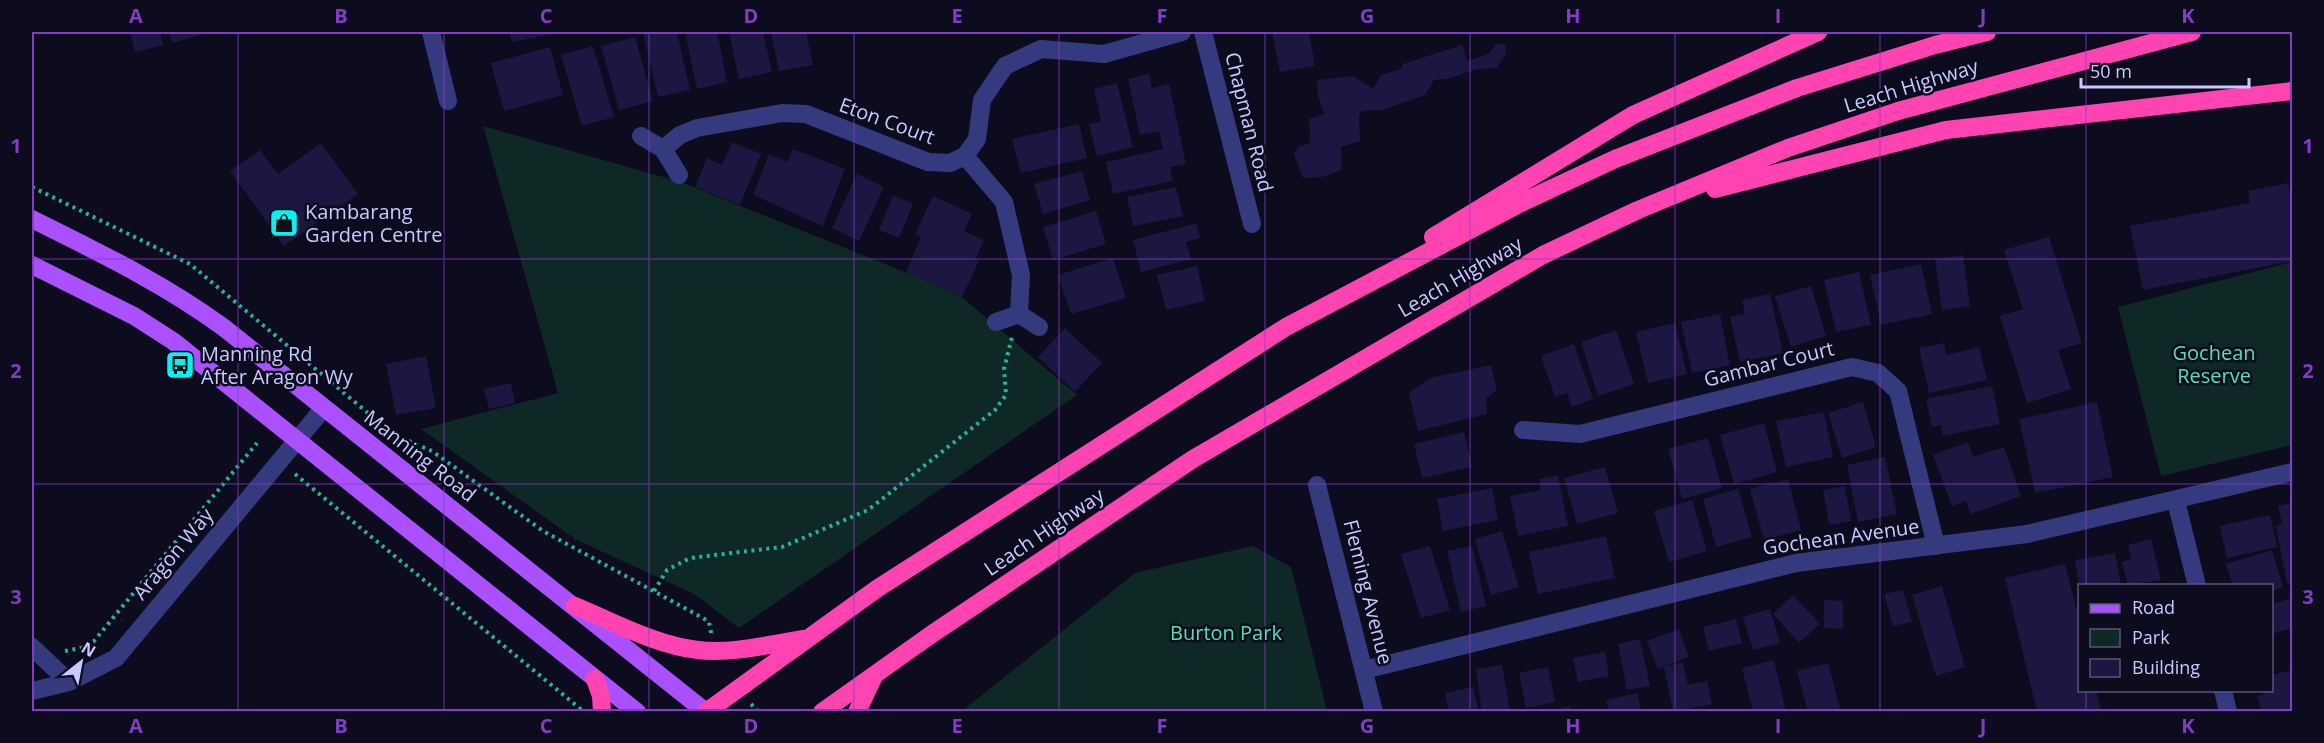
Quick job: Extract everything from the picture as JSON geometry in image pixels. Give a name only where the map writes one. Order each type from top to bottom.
[{"type":"highway","points":[[1286,327],[1633,115],[1818,32]]},
{"type":"highway","name":"Leach Highway","points":[[706,711],[878,588],[1286,327],[1522,202],[1615,159],[1797,88],[1935,45],[1987,32]]},
{"type":"highway","name":"Leach Highway","points":[[822,711],[1193,459],[1543,255],[1638,210],[1788,148],[1898,111],[2192,32]]},
{"type":"highway","points":[[1638,210],[1796,166],[1946,130],[2292,91]]},
{"type":"highway","points":[[575,606],[684,648],[711,650],[808,638]]},
{"type":"highway","points":[[857,711],[874,675]]},
{"type":"highway","points":[[595,678],[602,696],[602,711]]},
{"type":"main road","name":"Manning Road","points":[[32,219],[145,276],[185,299],[706,711]]},
{"type":"main road","points":[[32,265],[134,316],[173,341],[637,711]]},
{"type":"street","points":[[431,32],[448,101]]},
{"type":"street","points":[[1019,314],[1021,275],[1004,202],[964,156],[977,139],[982,100],[1005,66],[1041,49],[1104,54],[1182,32]]},
{"type":"street","name":"Chapman Road","points":[[1203,32],[1252,224]]},
{"type":"street","name":"Eton Court","points":[[663,149],[680,135],[697,128],[782,113],[806,114],[928,162],[950,163],[964,156]]},
{"type":"street","points":[[641,136],[663,149],[679,175]]},
{"type":"street","points":[[996,322],[1019,314]]},
{"type":"street","points":[[1019,314],[1039,327]]},
{"type":"street","name":"Gambar Court","points":[[1523,430],[1580,434],[1852,367],[1878,373],[1898,391],[1936,546]]},
{"type":"street","name":"Aragon Way","points":[[32,691],[69,682],[116,658],[323,409]]},
{"type":"street","name":"Gochean Avenue","points":[[1364,670],[1796,563],[2027,534],[2176,501],[2292,472]]},
{"type":"street","name":"Fleming Avenue","points":[[1317,485],[1374,711]]},
{"type":"street","points":[[2176,501],[2197,584]]},
{"type":"street","points":[[32,647],[69,682]]},
{"type":"street","points":[[2223,692],[2228,711]]},
{"type":"path","points":[[32,186],[190,264],[393,434],[432,451],[543,531],[709,622],[711,650]]},
{"type":"path","points":[[654,591],[667,570],[690,558],[782,547],[868,510],[996,410],[1006,395],[1004,369],[1019,314]]},
{"type":"path","points":[[62,651],[73,651],[94,641],[257,443]]},
{"type":"path","points":[[294,473],[578,709]]},
{"type":"green space","points":[[483,126],[681,182],[957,293],[1077,395],[739,628],[694,594],[575,539],[421,429],[558,393]]},
{"type":"green space","name":"Gochean Reserve","points":[[2292,262],[2292,445],[2161,476],[2118,307]]},
{"type":"green space","name":"Burton Park","points":[[1253,546],[1291,567],[1327,711],[962,711],[1135,573]]},
{"type":"building","points":[[130,32],[160,32],[163,45],[135,52]]},
{"type":"building","points":[[169,32],[210,32],[172,43]]},
{"type":"building","points":[[509,32],[559,32],[559,33],[512,42]]},
{"type":"building","points":[[643,32],[677,32],[690,90],[658,97]]},
{"type":"building","points":[[685,32],[717,32],[727,82],[697,89]]},
{"type":"building","points":[[729,32],[763,32],[772,72],[739,79]]},
{"type":"building","points":[[771,32],[806,32],[813,65],[779,71]]},
{"type":"building","points":[[1272,32],[1309,32],[1315,66],[1280,72]]},
{"type":"building","points":[[635,37],[653,101],[619,110],[601,46]]},
{"type":"building","points":[[1505,43],[1506,53],[1497,68],[1477,69],[1447,79],[1434,80],[1425,95],[1382,110],[1362,111],[1359,116],[1360,141],[1341,147],[1342,170],[1322,177],[1303,178],[1294,154],[1298,147],[1310,143],[1309,119],[1324,114],[1318,96],[1317,80],[1353,76],[1373,89],[1381,75],[1401,69],[1403,64],[1462,45],[1467,61],[1489,54],[1496,44]]},
{"type":"building","points":[[593,46],[614,117],[582,126],[561,55]]},
{"type":"building","points":[[550,47],[563,95],[504,111],[491,63]]},
{"type":"building","points":[[1149,74],[1152,88],[1169,84],[1186,164],[1170,167],[1173,181],[1113,194],[1106,162],[1163,149],[1159,131],[1140,135],[1128,79]]},
{"type":"building","points":[[1117,83],[1133,147],[1097,156],[1089,124],[1101,122],[1094,89]]},
{"type":"building","points":[[1079,124],[1087,158],[1021,173],[1012,139]]},
{"type":"building","points":[[732,142],[761,154],[740,205],[695,187],[707,158],[722,165]]},
{"type":"building","points":[[321,143],[358,194],[284,246],[230,171],[260,150],[278,174]]},
{"type":"building","points":[[793,149],[845,169],[823,226],[753,195],[769,154],[788,162]]},
{"type":"building","points":[[1082,171],[1090,200],[1043,214],[1034,184]]},
{"type":"building","points":[[857,174],[884,187],[859,241],[832,228]]},
{"type":"building","points":[[2288,183],[2292,207],[2292,261],[2143,290],[2130,226],[2250,203],[2248,191]]},
{"type":"building","points":[[1176,187],[1183,216],[1133,226],[1127,197]]},
{"type":"building","points":[[893,195],[913,204],[899,238],[879,230]]},
{"type":"building","points":[[933,196],[972,214],[964,231],[984,240],[975,260],[979,261],[962,297],[906,272],[921,237],[915,234]]},
{"type":"building","points":[[1096,211],[1106,244],[1053,260],[1043,227]]},
{"type":"building","points":[[1197,223],[1200,238],[1186,242],[1191,259],[1141,272],[1133,240]]},
{"type":"building","points":[[2049,237],[2082,343],[2058,350],[2071,389],[2027,403],[2000,316],[2023,309],[2004,250]]},
{"type":"building","points":[[1963,255],[1970,306],[1942,310],[1935,259]]},
{"type":"building","points":[[1113,258],[1126,298],[1071,314],[1058,275]]},
{"type":"building","points":[[1921,264],[1932,314],[1881,325],[1870,275]]},
{"type":"building","points":[[1197,266],[1205,301],[1166,310],[1157,275]]},
{"type":"building","points":[[1859,272],[1871,325],[1836,332],[1824,280]]},
{"type":"building","points":[[1811,286],[1826,336],[1791,347],[1775,296]]},
{"type":"building","points":[[1770,294],[1783,353],[1740,362],[1730,317],[1745,314],[1742,300]]},
{"type":"building","points":[[1720,314],[1730,365],[1692,373],[1681,322]]},
{"type":"building","points":[[1675,323],[1687,374],[1648,383],[1636,332]]},
{"type":"building","points":[[1065,328],[1102,363],[1075,392],[1038,357]]},
{"type":"building","points":[[1616,330],[1634,384],[1598,396],[1581,342]]},
{"type":"building","points":[[1944,343],[1946,355],[1979,347],[1987,380],[1929,393],[1919,348]]},
{"type":"building","points":[[1574,344],[1593,399],[1572,407],[1567,393],[1555,397],[1541,356]]},
{"type":"building","points":[[426,356],[436,408],[396,415],[386,364]]},
{"type":"building","points":[[1491,365],[1497,390],[1486,399],[1487,414],[1418,431],[1409,393],[1430,378]]},
{"type":"building","points":[[511,383],[515,403],[489,409],[484,389]]},
{"type":"building","points":[[1992,386],[2000,424],[1943,436],[1941,425],[1932,427],[1926,399]]},
{"type":"building","points":[[1863,402],[1876,447],[1842,458],[1828,413]]},
{"type":"building","points":[[2097,402],[2113,477],[2035,493],[2019,419]]},
{"type":"building","points":[[1824,412],[1833,457],[1786,467],[1776,421]]},
{"type":"building","points":[[1764,423],[1777,472],[1734,484],[1720,435]]},
{"type":"building","points":[[1464,432],[1472,467],[1422,478],[1414,444]]},
{"type":"building","points":[[1708,438],[1722,488],[1682,499],[1668,449]]},
{"type":"building","points":[[1968,442],[1973,457],[2004,447],[2021,496],[1971,514],[1966,501],[1952,506],[1933,455]]},
{"type":"building","points":[[1885,457],[1897,514],[1858,522],[1847,465]]},
{"type":"building","points":[[1605,467],[1618,513],[1577,524],[1564,478]]},
{"type":"building","points":[[1558,475],[1568,526],[1518,536],[1510,496],[1541,490],[1539,479]]},
{"type":"building","points":[[1788,479],[1801,530],[1764,540],[1750,489]]},
{"type":"building","points":[[1845,486],[1851,521],[1829,525],[1823,490]]},
{"type":"building","points":[[1492,488],[1498,520],[1443,531],[1437,499]]},
{"type":"building","points":[[1738,489],[1752,537],[1716,547],[1703,499]]},
{"type":"building","points":[[1692,500],[1707,551],[1669,562],[1654,511]]},
{"type":"building","points":[[2292,503],[2292,583],[2287,584],[2276,526],[2282,524],[2278,506]]},
{"type":"building","points":[[2270,515],[2277,547],[2227,558],[2220,526]]},
{"type":"building","points":[[1502,531],[1519,587],[1491,595],[1475,539]]},
{"type":"building","points":[[1606,536],[1615,578],[1538,594],[1529,552]]},
{"type":"building","points":[[2151,539],[2161,580],[2128,584],[2122,562],[2131,559],[2128,545]]},
{"type":"building","points":[[1430,546],[1450,610],[1421,618],[1401,554]]},
{"type":"building","points":[[1472,546],[1486,606],[1461,612],[1447,551]]},
{"type":"building","points":[[2272,550],[2283,587],[2273,591],[2273,584],[2232,584],[2226,564]]},
{"type":"building","points":[[2115,553],[2121,584],[2079,584],[2075,560]]},
{"type":"building","points":[[2065,564],[2078,615],[2078,692],[2096,692],[2101,712],[2037,712],[2005,578]]},
{"type":"building","points":[[1942,586],[1965,667],[1936,676],[1912,595]]},
{"type":"building","points":[[1903,590],[1912,622],[1893,626],[1884,594]]},
{"type":"building","points":[[1793,595],[1820,624],[1799,643],[1773,614]]},
{"type":"building","points":[[2292,598],[2292,628],[2273,634],[2273,604]]},
{"type":"building","points":[[1824,600],[1843,601],[1843,629],[1824,628]]},
{"type":"building","points":[[1770,609],[1780,643],[1753,650],[1743,617]]},
{"type":"building","points":[[1736,619],[1742,643],[1709,651],[1703,627]]},
{"type":"building","points":[[1679,629],[1689,657],[1658,669],[1647,641]]},
{"type":"building","points":[[1640,639],[1650,686],[1627,690],[1618,644]]},
{"type":"building","points":[[1605,652],[1609,676],[1578,682],[1573,658]]},
{"type":"building","points":[[1774,660],[1786,712],[1753,712],[1742,668]]},
{"type":"building","points":[[1683,662],[1688,685],[1707,681],[1712,704],[1673,712],[1664,667]]},
{"type":"building","points":[[1828,663],[1841,712],[1808,712],[1797,671]]},
{"type":"building","points":[[1502,665],[1510,712],[1482,712],[1476,669]]},
{"type":"building","points":[[1548,667],[1555,702],[1526,708],[1519,673]]},
{"type":"building","points":[[2292,670],[2292,712],[2261,712],[2257,696],[2265,694],[2264,692],[2273,692],[2273,675]]},
{"type":"building","points":[[1473,687],[1479,712],[1449,712],[1445,693]]},
{"type":"building","points":[[1637,693],[1642,712],[1609,712],[1606,700]]},
{"type":"building","points":[[1570,706],[1571,712],[1548,712],[1548,711]]},
{"type":"place","name":"Kambarang Garden Centre","points":[[284,223]]},
{"type":"place","name":"Manning Rd After Aragon Wy","points":[[180,365]]}]
